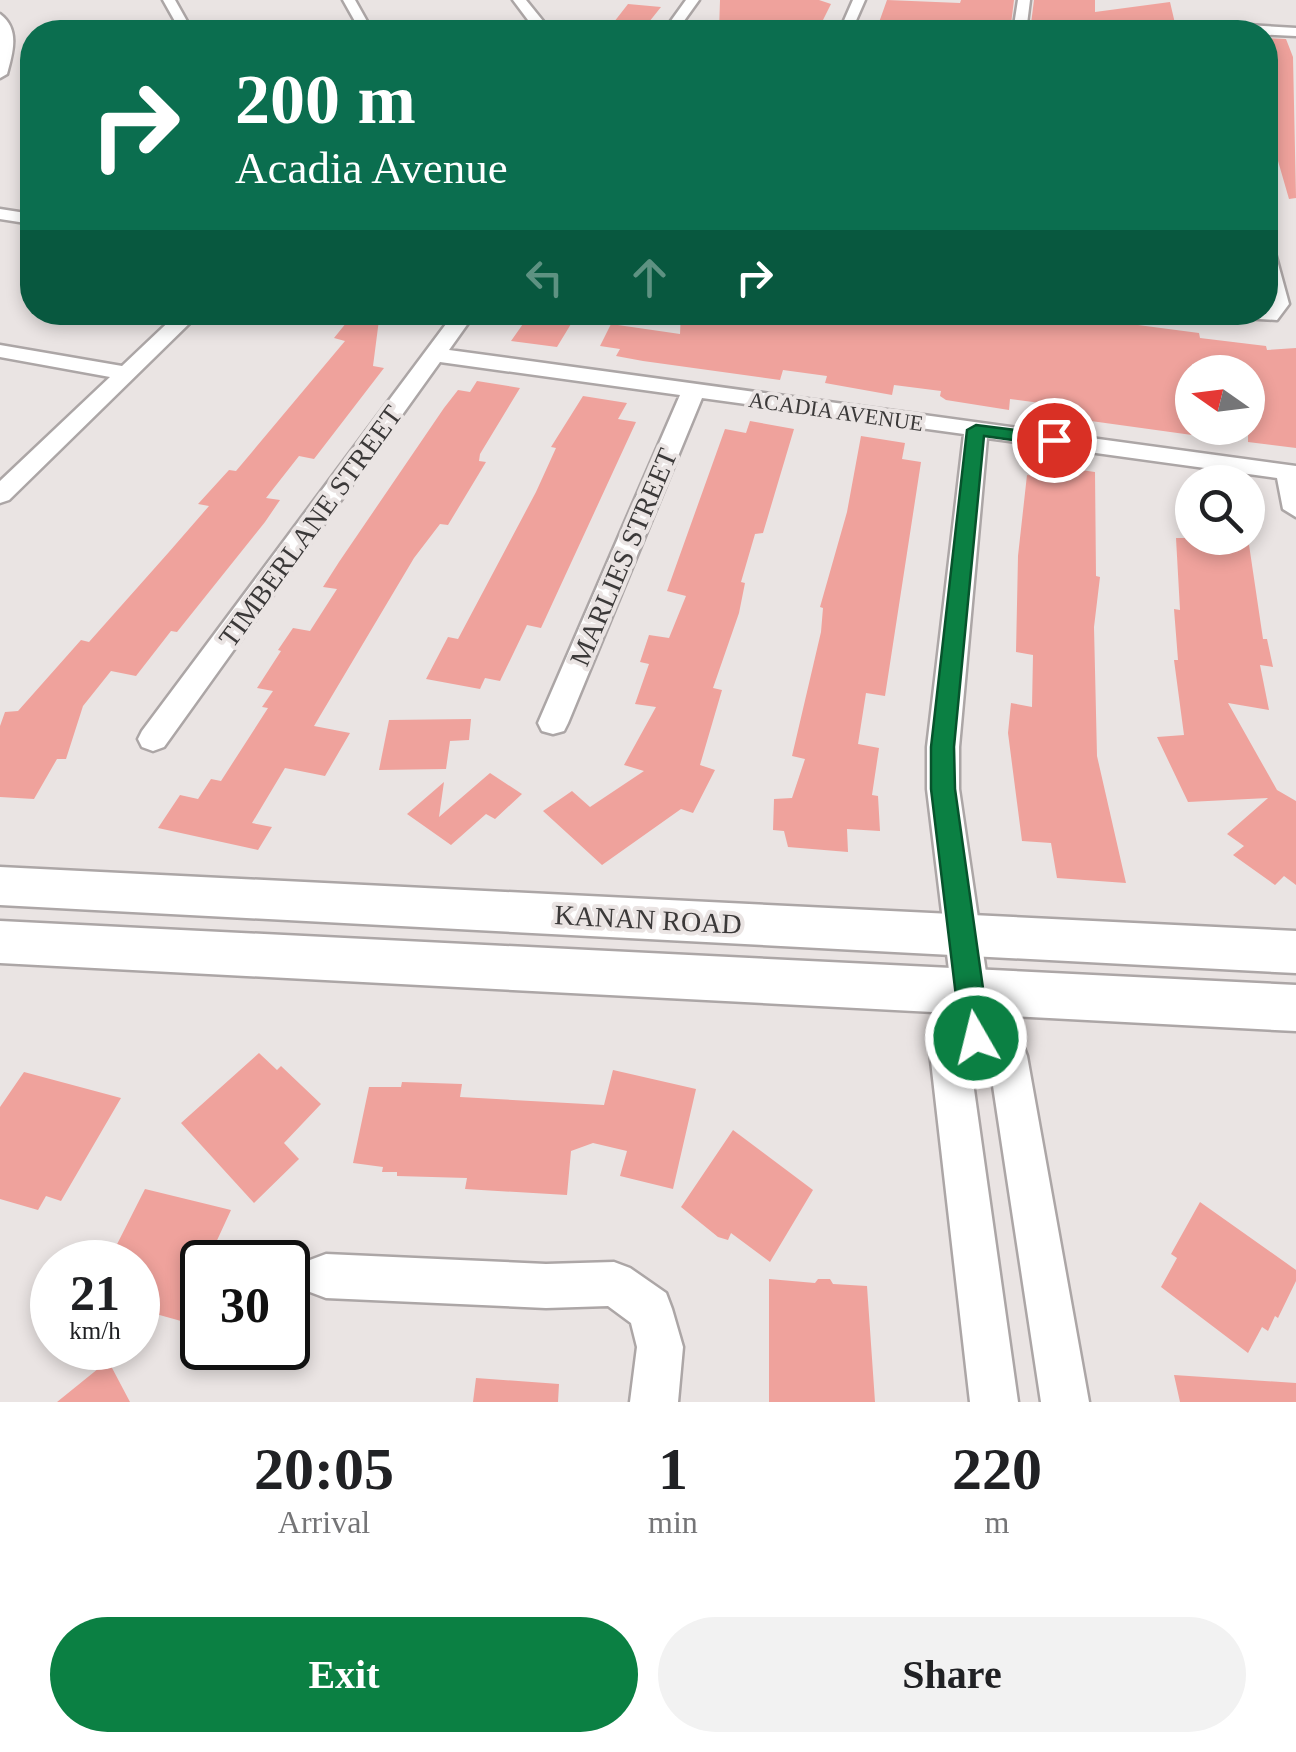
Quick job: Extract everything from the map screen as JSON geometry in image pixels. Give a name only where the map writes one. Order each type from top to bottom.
[{"type":"main road","name":"KANAN ROAD","points":[[0,886],[1296,952]]},
{"type":"main road","name":"KANAN ROAD","points":[[0,942],[972,1014],[1296,1008]]},
{"type":"street","points":[[519,0],[535,20]]},
{"type":"street","points":[[0,18],[9,43],[0,74]]},
{"type":"street","points":[[0,495],[178,325]]},
{"type":"street","name":"TIMBERLANE STREET","points":[[153,740],[457,325]]},
{"type":"street","points":[[0,352],[127,374]]},
{"type":"street","name":"ACADIA AVENUE","points":[[436,356],[1292,472]]},
{"type":"street","name":"MARLIES STREET","points":[[553,723],[693,392]]},
{"type":"street","points":[[976,430],[942,747],[943,789],[972,1014],[1008,1056],[1065,1402]]},
{"type":"street","points":[[1292,472],[1296,509]]},
{"type":"street","points":[[972,1014],[949,1052],[994,1402]]},
{"type":"street","points":[[326,1276],[546,1286],[614,1284],[650,1309],[660,1347],[654,1402]]},
{"type":"building","points":[[720,0],[819,0],[831,4],[823,20],[719,20]]},
{"type":"building","points":[[887,0],[1014,0],[1012,20],[880,20]]},
{"type":"building","points":[[1034,0],[1095,0],[1095,12],[1170,2],[1174,20],[1032,20]]},
{"type":"building","points":[[628,4],[661,7],[651,20],[616,20]]},
{"type":"building","points":[[1278,39],[1286,39],[1293,57],[1296,198],[1289,199],[1278,161]]},
{"type":"building","points":[[344,325],[378,325],[373,366],[384,368],[314,459],[299,456],[266,498],[280,500],[177,632],[171,631],[136,676],[111,671],[83,706],[66,759],[57,759],[34,799],[0,797],[0,726],[5,712],[18,711],[81,640],[89,642],[169,552],[209,506],[198,504],[229,470],[236,471],[345,341],[334,338]]},
{"type":"building","points":[[522,325],[570,325],[557,347],[511,341]]},
{"type":"building","points":[[610,325],[680,334],[680,325],[1138,325],[1199,333],[1200,338],[1266,346],[1267,350],[1296,348],[1296,448],[1265,444],[1265,355],[1175,355],[1175,433],[1062,417],[1063,406],[1010,399],[1009,410],[946,400],[940,396],[941,391],[894,385],[892,395],[825,383],[827,376],[783,370],[780,380],[616,356],[620,349],[600,346]]},
{"type":"building","points":[[477,381],[520,388],[480,454],[479,461],[486,462],[448,525],[440,524],[414,558],[314,726],[350,733],[325,776],[285,768],[252,823],[272,827],[258,850],[158,828],[180,795],[198,799],[211,779],[221,781],[268,708],[262,707],[273,691],[257,688],[281,651],[278,650],[293,628],[310,631],[337,589],[323,587],[339,562],[444,408],[458,390],[470,392]]},
{"type":"building","points":[[583,396],[627,403],[618,419],[636,422],[541,628],[527,625],[500,681],[485,678],[480,689],[426,679],[448,637],[458,639],[536,492],[556,448],[551,447]]},
{"type":"building","points":[[750,421],[794,429],[763,533],[755,534],[741,582],[745,583],[739,613],[713,688],[722,690],[700,765],[715,770],[693,813],[681,809],[602,865],[543,811],[572,791],[590,807],[644,771],[624,765],[656,707],[635,704],[649,664],[640,662],[649,635],[669,638],[686,596],[667,591],[725,429],[746,433]]},
{"type":"building","points":[[861,436],[905,443],[902,459],[921,462],[885,696],[866,693],[858,744],[879,748],[872,795],[878,796],[880,831],[847,829],[848,852],[788,847],[784,831],[773,830],[774,799],[792,798],[805,759],[792,756],[821,632],[820,607],[847,512]]},
{"type":"building","points":[[1044,465],[1095,472],[1096,576],[1100,577],[1094,627],[1097,756],[1126,883],[1057,878],[1051,843],[1022,841],[1008,733],[1011,703],[1032,707],[1033,655],[1016,652],[1018,556],[1027,475],[1043,477]]},
{"type":"building","points":[[1177,555],[1251,555],[1263,639],[1267,639],[1273,667],[1260,665],[1269,710],[1228,703],[1277,790],[1296,801],[1296,885],[1284,876],[1275,885],[1233,855],[1244,846],[1227,834],[1268,798],[1188,802],[1157,737],[1184,735],[1174,660],[1178,660],[1174,609],[1180,610]]},
{"type":"building","points":[[471,719],[469,740],[450,741],[446,769],[379,770],[389,720]]},
{"type":"building","points":[[490,773],[522,794],[495,819],[486,814],[451,845],[407,814],[444,782],[439,817]]},
{"type":"building","points":[[259,1053],[277,1070],[281,1066],[321,1104],[284,1143],[299,1159],[254,1203],[181,1123]]},
{"type":"building","points":[[613,1070],[696,1089],[673,1189],[620,1176],[627,1151],[593,1143],[571,1151],[567,1195],[465,1189],[467,1178],[397,1176],[397,1172],[382,1172],[383,1167],[353,1163],[369,1087],[401,1087],[402,1082],[462,1084],[460,1097],[604,1105]]},
{"type":"building","points":[[24,1072],[121,1098],[61,1201],[46,1196],[38,1210],[0,1199],[0,1107]]},
{"type":"building","points":[[733,1130],[813,1190],[770,1262],[731,1233],[728,1240],[718,1237],[681,1207]]},
{"type":"building","points":[[145,1189],[231,1210],[217,1240],[180,1240],[180,1321],[160,1315],[160,1240],[119,1240]]},
{"type":"building","points":[[1200,1202],[1296,1270],[1296,1281],[1278,1318],[1275,1316],[1268,1331],[1262,1327],[1248,1353],[1161,1287],[1177,1258],[1171,1254]]},
{"type":"building","points":[[769,1279],[815,1283],[818,1279],[830,1279],[833,1284],[867,1286],[875,1402],[769,1402]]},
{"type":"building","points":[[97,1370],[113,1370],[130,1402],[57,1402]]},
{"type":"building","points":[[1174,1375],[1296,1383],[1296,1402],[1180,1402]]},
{"type":"building","points":[[476,1378],[559,1384],[558,1402],[473,1402]]},
{"type":"route","points":[[976,1038],[943,789],[942,747],[976,430],[1054,440]]}]
